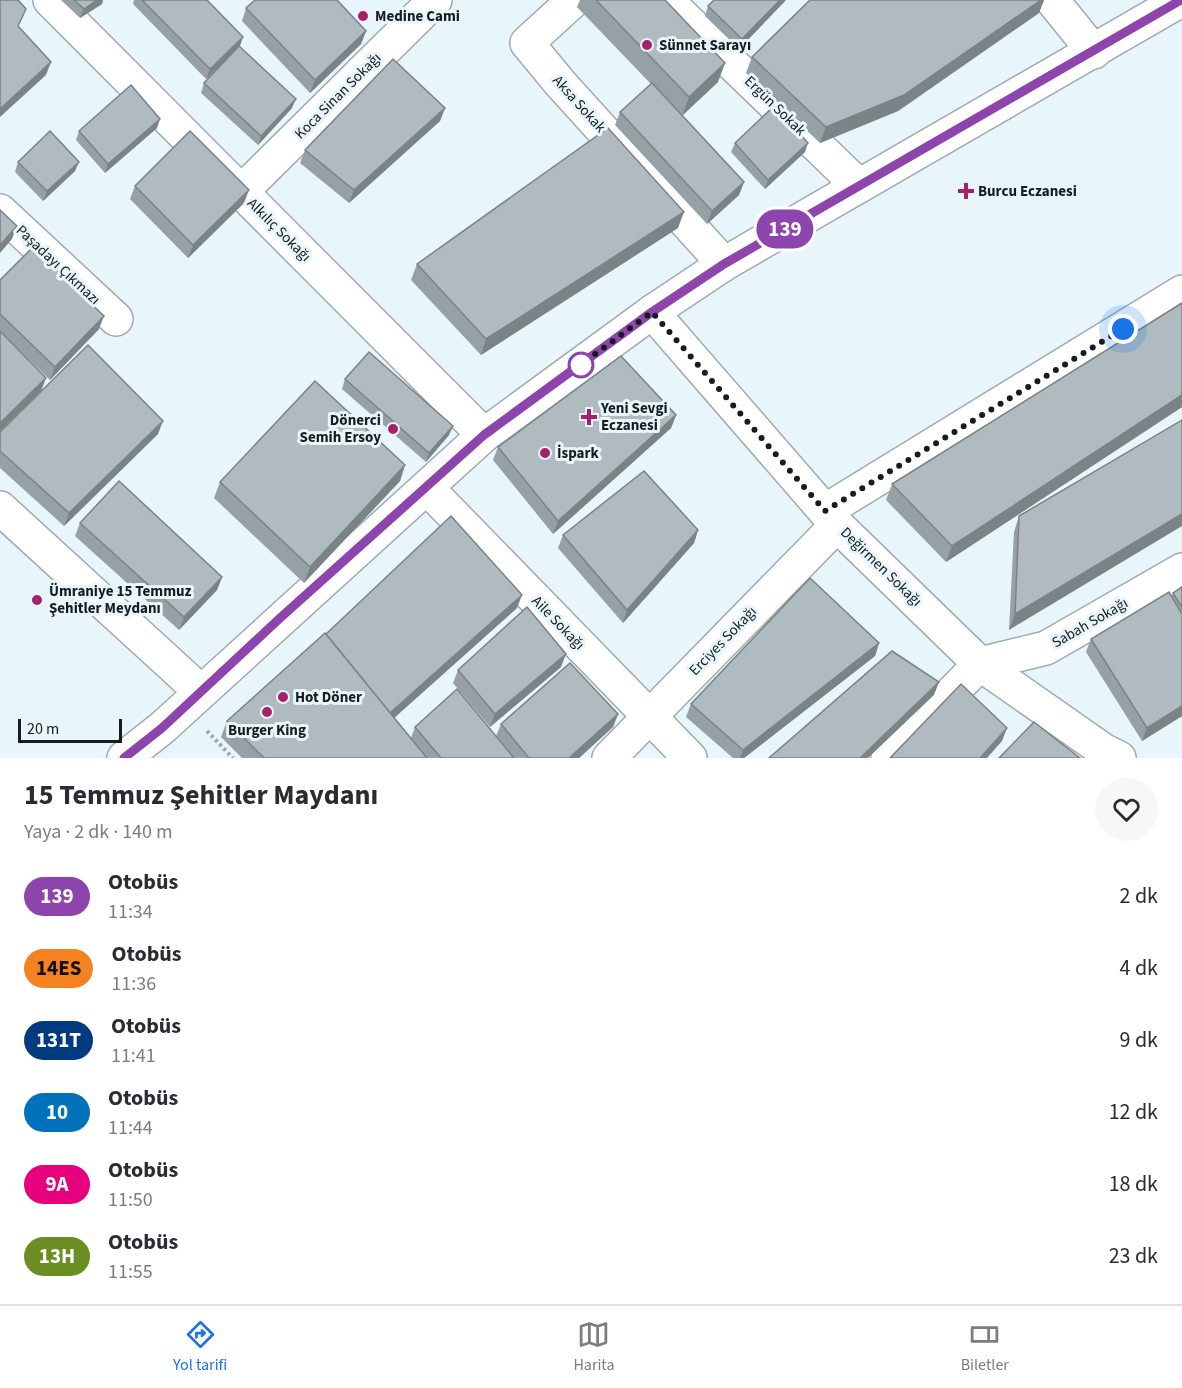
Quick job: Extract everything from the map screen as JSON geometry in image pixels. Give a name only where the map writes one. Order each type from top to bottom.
[{"type":"street","name":"Alkılıç Sokağı","points":[[50,0],[484,435]]},
{"type":"street","name":"Koca Sinan Sokağı","points":[[241,192],[435,0]]},
{"type":"street","name":"Aksa Sokak","points":[[574,0],[527,43],[560,83],[724,264]]},
{"type":"street","name":"Ergün Sokak","points":[[666,0],[859,186]]},
{"type":"street","points":[[1052,0],[1094,52]]},
{"type":"street","points":[[124,758],[162,728],[484,435],[652,312],[724,264],[1180,3]]},
{"type":"street","name":"Paşadayı Çıkmazı","points":[[0,211],[116,319]]},
{"type":"street","name":"Erciyes Sokağı","points":[[609,758],[831,518],[1182,292]]},
{"type":"street","name":"Değirmen Sokağı","points":[[652,312],[831,518],[980,664],[1103,750],[1119,758]]},
{"type":"street","name":"Aile Sokağı","points":[[427,488],[690,758]]},
{"type":"street","points":[[0,508],[200,691]]},
{"type":"street","name":"Sabah Sokağı","points":[[980,664],[1046,648],[1182,570]]},
{"type":"street","points":[[888,758],[980,664]]},
{"type":"building","points":[[0,0],[18,0],[26,9],[18,26],[51,62],[0,109]]},
{"type":"building","points":[[74,0],[97,0],[84,9]]},
{"type":"building","points":[[142,0],[207,0],[243,37],[210,69]]},
{"type":"building","points":[[255,0],[337,0],[366,31],[315,80],[246,8]]},
{"type":"building","points":[[596,0],[665,0],[725,63],[689,97]]},
{"type":"building","points":[[714,0],[780,0],[742,39],[708,6]]},
{"type":"building","points":[[810,0],[1041,0],[904,95],[826,127],[752,57]]},
{"type":"building","points":[[239,46],[296,99],[261,136],[204,83]]},
{"type":"building","points":[[393,59],[445,108],[354,190],[305,150]]},
{"type":"building","points":[[652,83],[744,182],[712,211],[620,112]]},
{"type":"building","points":[[131,85],[160,119],[108,164],[79,131]]},
{"type":"building","points":[[774,106],[808,143],[768,180],[735,143]]},
{"type":"building","points":[[608,128],[684,212],[486,339],[417,264]]},
{"type":"building","points":[[50,131],[79,162],[47,191],[18,162]]},
{"type":"building","points":[[190,131],[249,190],[193,245],[135,186]]},
{"type":"building","points":[[0,210],[17,226],[0,245]]},
{"type":"building","points":[[33,247],[104,316],[55,367],[0,314],[0,280]]},
{"type":"building","points":[[1182,303],[1182,395],[952,546],[892,484]]},
{"type":"building","points":[[0,331],[46,378],[0,423]]},
{"type":"building","points":[[88,345],[163,421],[69,513],[0,451],[0,432]]},
{"type":"building","points":[[369,352],[453,426],[429,453],[345,379]]},
{"type":"building","points":[[621,356],[676,415],[558,521],[498,447]]},
{"type":"building","points":[[315,381],[405,465],[310,567],[220,482]]},
{"type":"building","points":[[1182,420],[1182,514],[1015,614],[1019,516]]},
{"type":"building","points":[[644,471],[698,530],[627,610],[563,535]]},
{"type":"building","points":[[119,481],[222,577],[184,617],[80,523]]},
{"type":"building","points":[[451,516],[522,595],[390,713],[326,634]]},
{"type":"building","points":[[810,578],[879,643],[743,750],[691,704]]},
{"type":"building","points":[[1182,587],[1182,607],[1173,593]]},
{"type":"building","points":[[1169,592],[1182,614],[1182,706],[1147,728],[1091,639]]},
{"type":"building","points":[[527,607],[566,654],[495,714],[458,670]]},
{"type":"building","points":[[325,633],[427,758],[264,758],[227,721]]},
{"type":"building","points":[[892,651],[939,682],[860,758],[769,758]]},
{"type":"building","points":[[570,663],[618,714],[569,758],[529,758],[501,724]]},
{"type":"building","points":[[961,684],[1007,728],[980,758],[890,758]]},
{"type":"building","points":[[457,689],[514,758],[441,758],[415,727]]},
{"type":"building","points":[[1034,722],[1080,758],[999,758]]},
{"type":"bus line","name":"139","points":[[124,758],[162,728],[279,619],[484,435],[652,312],[724,264],[1181,0]]},
{"type":"place","name":"Medine Cami","points":[[363,16]]},
{"type":"place","name":"Sünnet Sarayı","points":[[647,45]]},
{"type":"place","name":"Burcu Eczanesi","points":[[966,191]]},
{"type":"place","name":"Yeni Sevgi Eczanesi","points":[[589,417]]},
{"type":"place","name":"Dönerci Semih Ersoy","points":[[393,429]]},
{"type":"place","name":"İspark","points":[[545,453]]},
{"type":"place","name":"Ümraniye 15 Temmuz Şehitler Meydanı","points":[[37,600]]},
{"type":"place","name":"Hot Döner","points":[[283,697]]},
{"type":"place","name":"Burger King","points":[[267,712]]},
{"type":"route","points":[[581,365],[575,369],[652,312],[825,511],[1123,329]]}]
